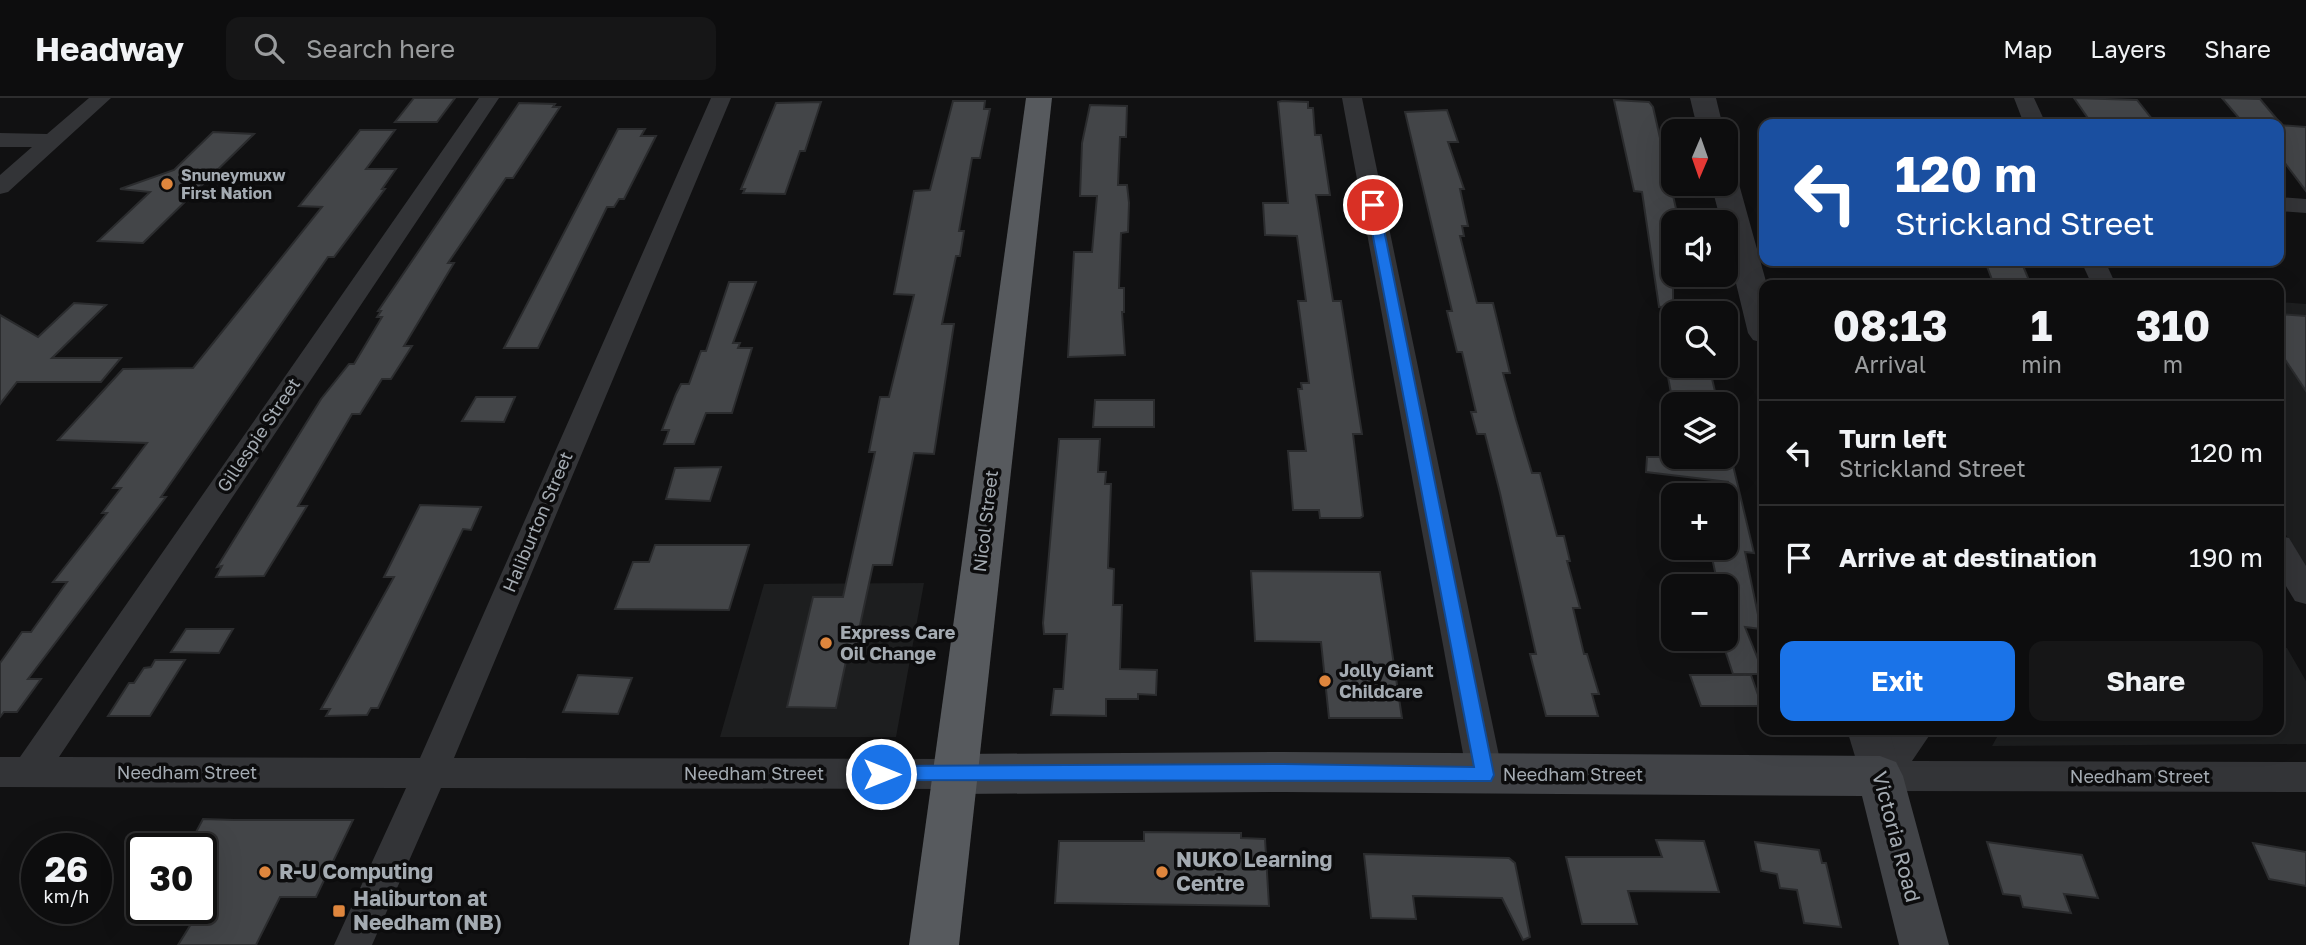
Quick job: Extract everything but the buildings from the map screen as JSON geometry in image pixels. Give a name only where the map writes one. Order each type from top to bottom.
[{"type":"highway","name":"Nicol Street","points":[[934,945],[1039,98]]},
{"type":"main road","name":"Needham Street","points":[[954,774],[1284,772],[1880,776]]},
{"type":"main road","name":"Victoria Road","points":[[1880,776],[1924,945]]},
{"type":"street","points":[[0,187],[101,98]]},
{"type":"street","name":"Gillespie Street","points":[[15,773],[489,98]]},
{"type":"street","name":"Haliburton Street","points":[[353,945],[430,774],[720,98]]},
{"type":"street","points":[[1352,98],[1485,775]]},
{"type":"street","points":[[1703,98],[1709,119]]},
{"type":"street","points":[[2024,98],[2033,119]]},
{"type":"street","points":[[0,140],[52,141]]},
{"type":"street","points":[[1728,196],[1759,313]]},
{"type":"street","points":[[2284,204],[2306,206]]},
{"type":"street","points":[[2284,556],[2306,592]]},
{"type":"street","name":"Victoria Road","points":[[1869,735],[1880,776]]},
{"type":"street","points":[[1880,776],[1912,735]]},
{"type":"street","name":"Needham Street","points":[[15,773],[954,774]]},
{"type":"street","name":"Needham Street","points":[[1880,776],[2306,777]]},
{"type":"shaded area","points":[[2284,302],[2306,304],[2306,569],[2284,532]]},
{"type":"shaded area","points":[[924,583],[896,737],[720,737],[764,584]]},
{"type":"shaded area","points":[[2284,648],[2287,648],[2306,681],[2306,744],[1992,746],[1998,735],[2284,735]]},
{"type":"place","name":"Snuneymuxw First Nation","points":[[167,184]]},
{"type":"place","name":"Express Care Oil Change","points":[[826,643]]},
{"type":"place","name":"Jolly Giant Childcare","points":[[1325,681]]},
{"type":"place","name":"R-U Computing","points":[[265,872]]},
{"type":"place","name":"NUKO Learning Centre","points":[[1162,872]]},
{"type":"place","name":"Haliburton at Needham (NB)","points":[[339,911]]},
{"type":"route","points":[[881,774],[1284,772],[1485,775],[1373,205]]}]
